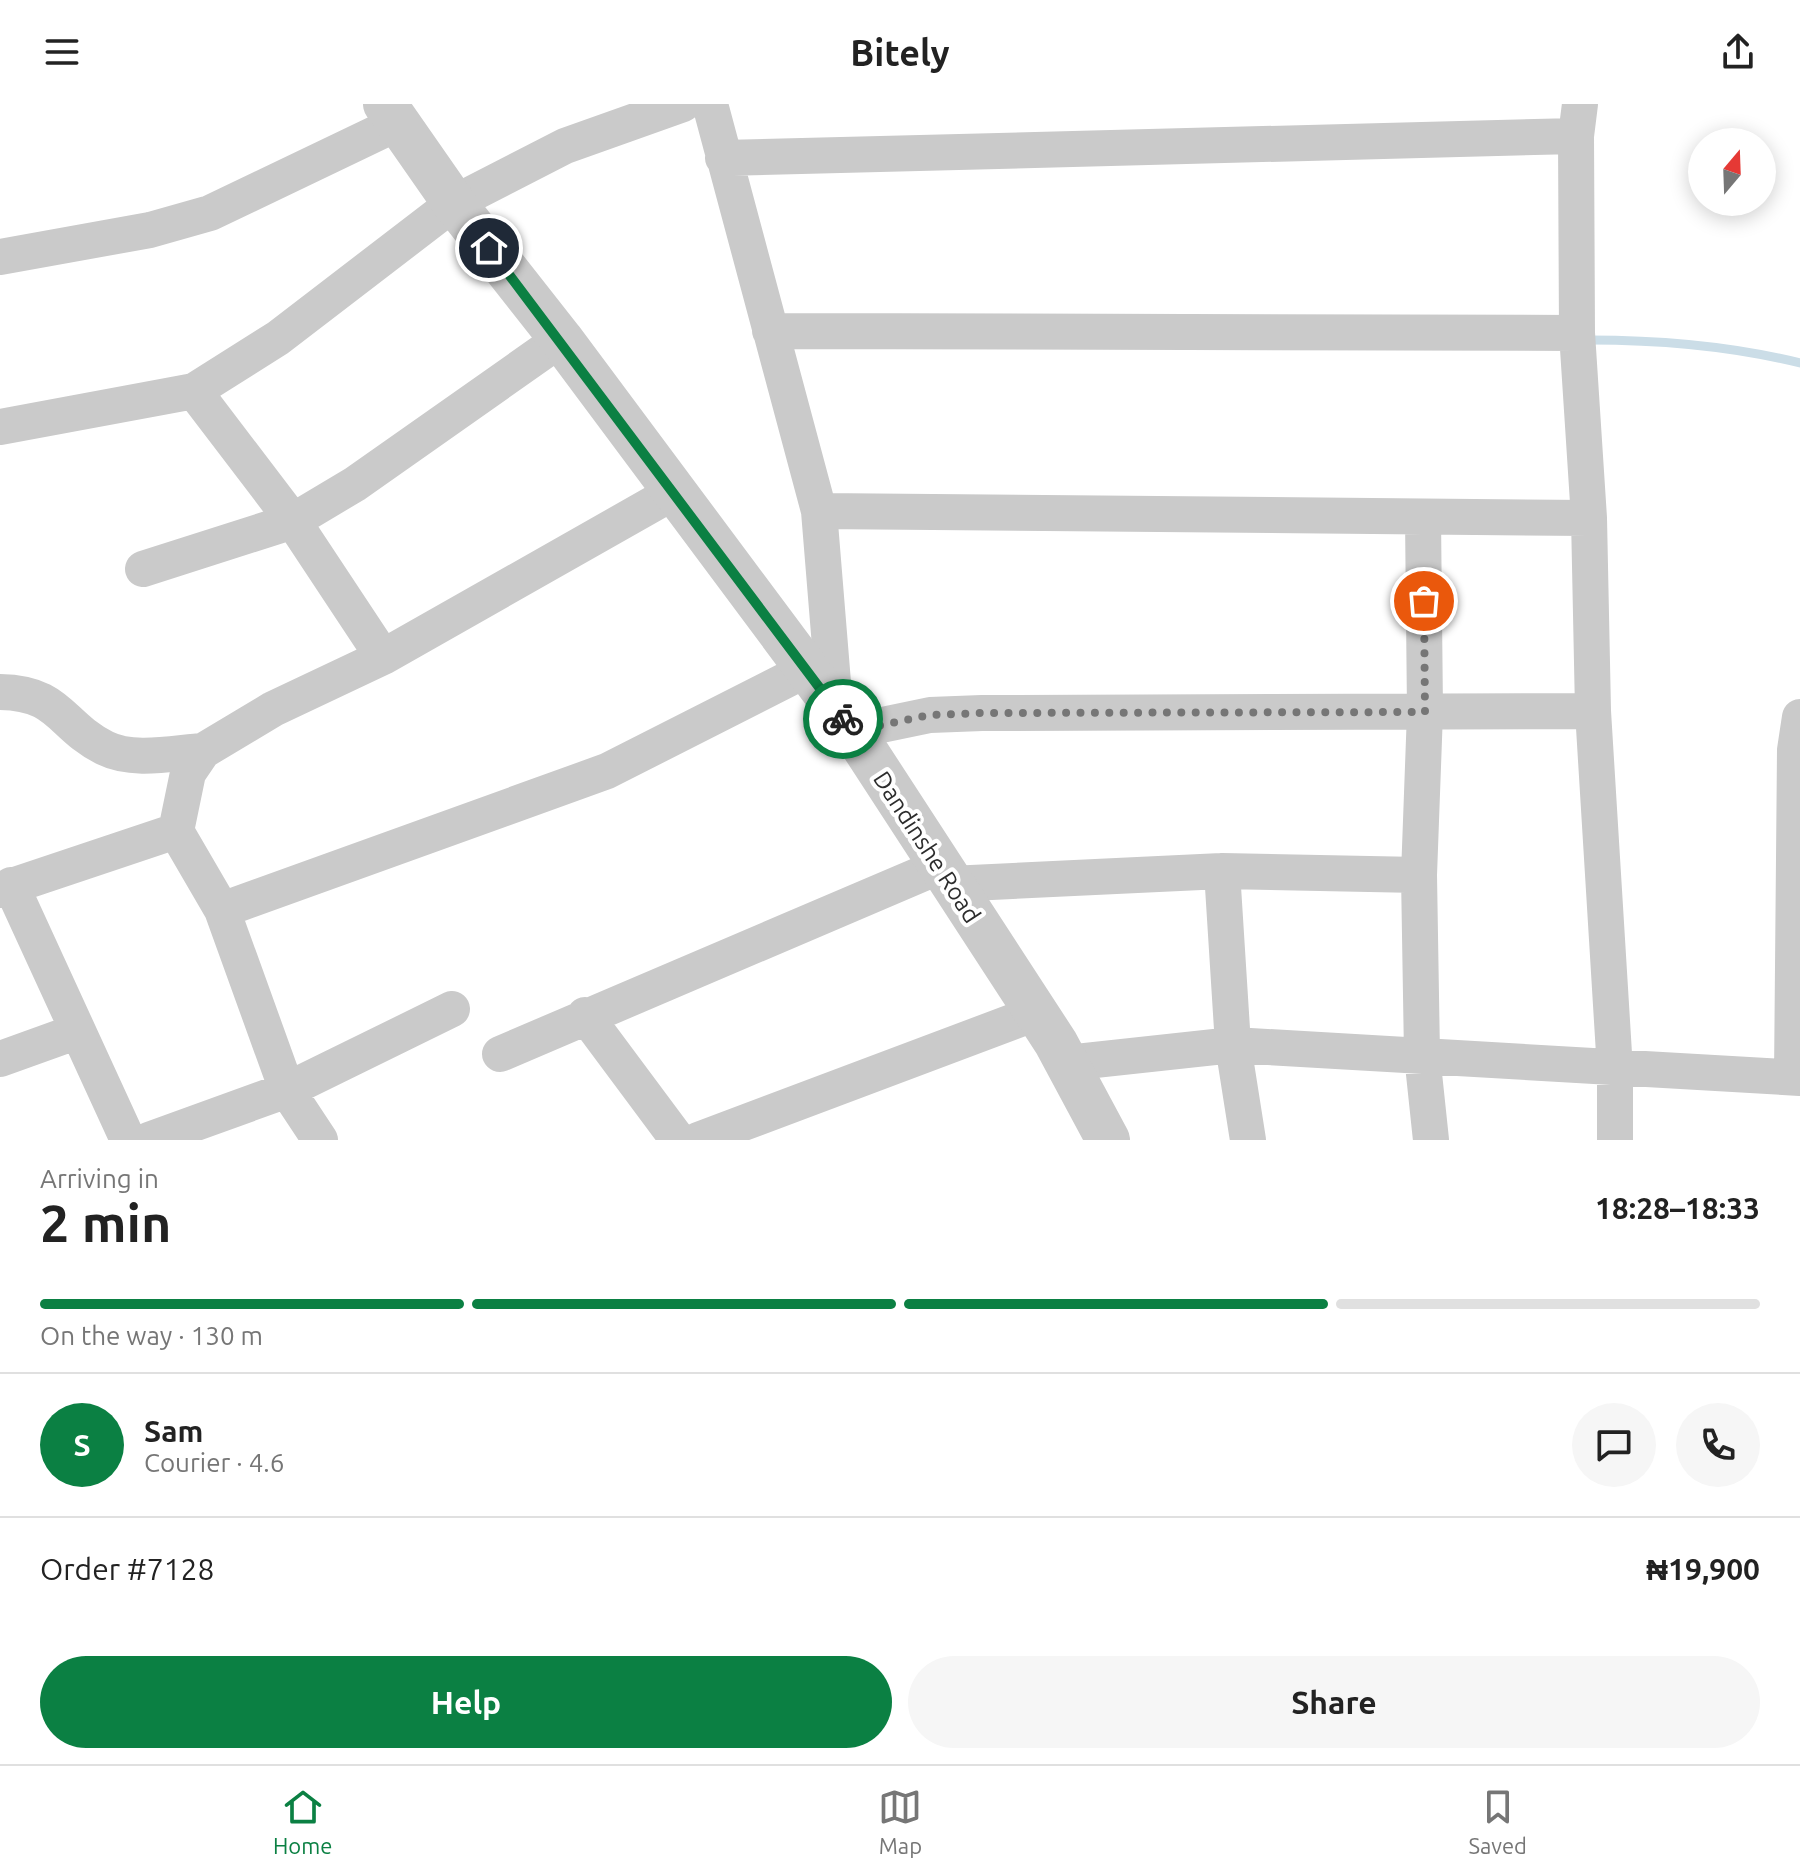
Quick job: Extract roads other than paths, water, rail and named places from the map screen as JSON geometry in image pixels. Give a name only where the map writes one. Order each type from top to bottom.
[{"type":"street","points":[[0,427],[194,391],[278,338],[454,203],[565,146],[683,104]]},
{"type":"street","points":[[710,104],[819,511],[844,719],[982,713],[1593,711]]},
{"type":"street","points":[[0,257],[150,230],[210,213],[393,113]]},
{"type":"street","name":"Dandinshe Road","points":[[393,113],[454,203],[561,339],[844,719],[1036,1013],[1108,1140]]},
{"type":"street","points":[[723,158],[1578,120],[1577,333],[1589,518],[1593,711],[1615,1070],[1615,1140]]},
{"type":"street","points":[[770,331],[1577,333]]},
{"type":"street","points":[[143,569],[239,541],[293,521],[355,484],[561,339]]},
{"type":"street","points":[[194,391],[293,521],[383,657]]},
{"type":"street","points":[[320,1140],[287,1090],[222,910],[176,831],[188,773],[203,751],[273,709],[383,657],[674,492]]},
{"type":"street","points":[[819,511],[1589,518]]},
{"type":"street","points":[[1423,517],[1425,712],[1419,875],[1422,1055],[1431,1140]]},
{"type":"street","points":[[222,910],[607,771],[806,670]]},
{"type":"street","points":[[0,692],[25,692],[51,703],[87,735],[118,752],[130,755],[203,751]]},
{"type":"street","points":[[1067,1063],[1233,1045],[1615,1070],[1796,1077],[1798,739]]},
{"type":"street","points":[[128,1140],[78,1031],[5,887],[176,831]]},
{"type":"street","points":[[500,1054],[585,1015],[944,875],[1222,871],[1419,875]]},
{"type":"street","points":[[1222,871],[1233,1045],[1248,1140]]},
{"type":"street","points":[[149,1140],[287,1090],[452,1009]]},
{"type":"street","points":[[698,1140],[1036,1013]]},
{"type":"street","points":[[585,1015],[678,1140]]},
{"type":"street","points":[[0,1059],[78,1031]]},
{"type":"waterway","points":[[1590,340],[1696,345],[1800,363]]}]
